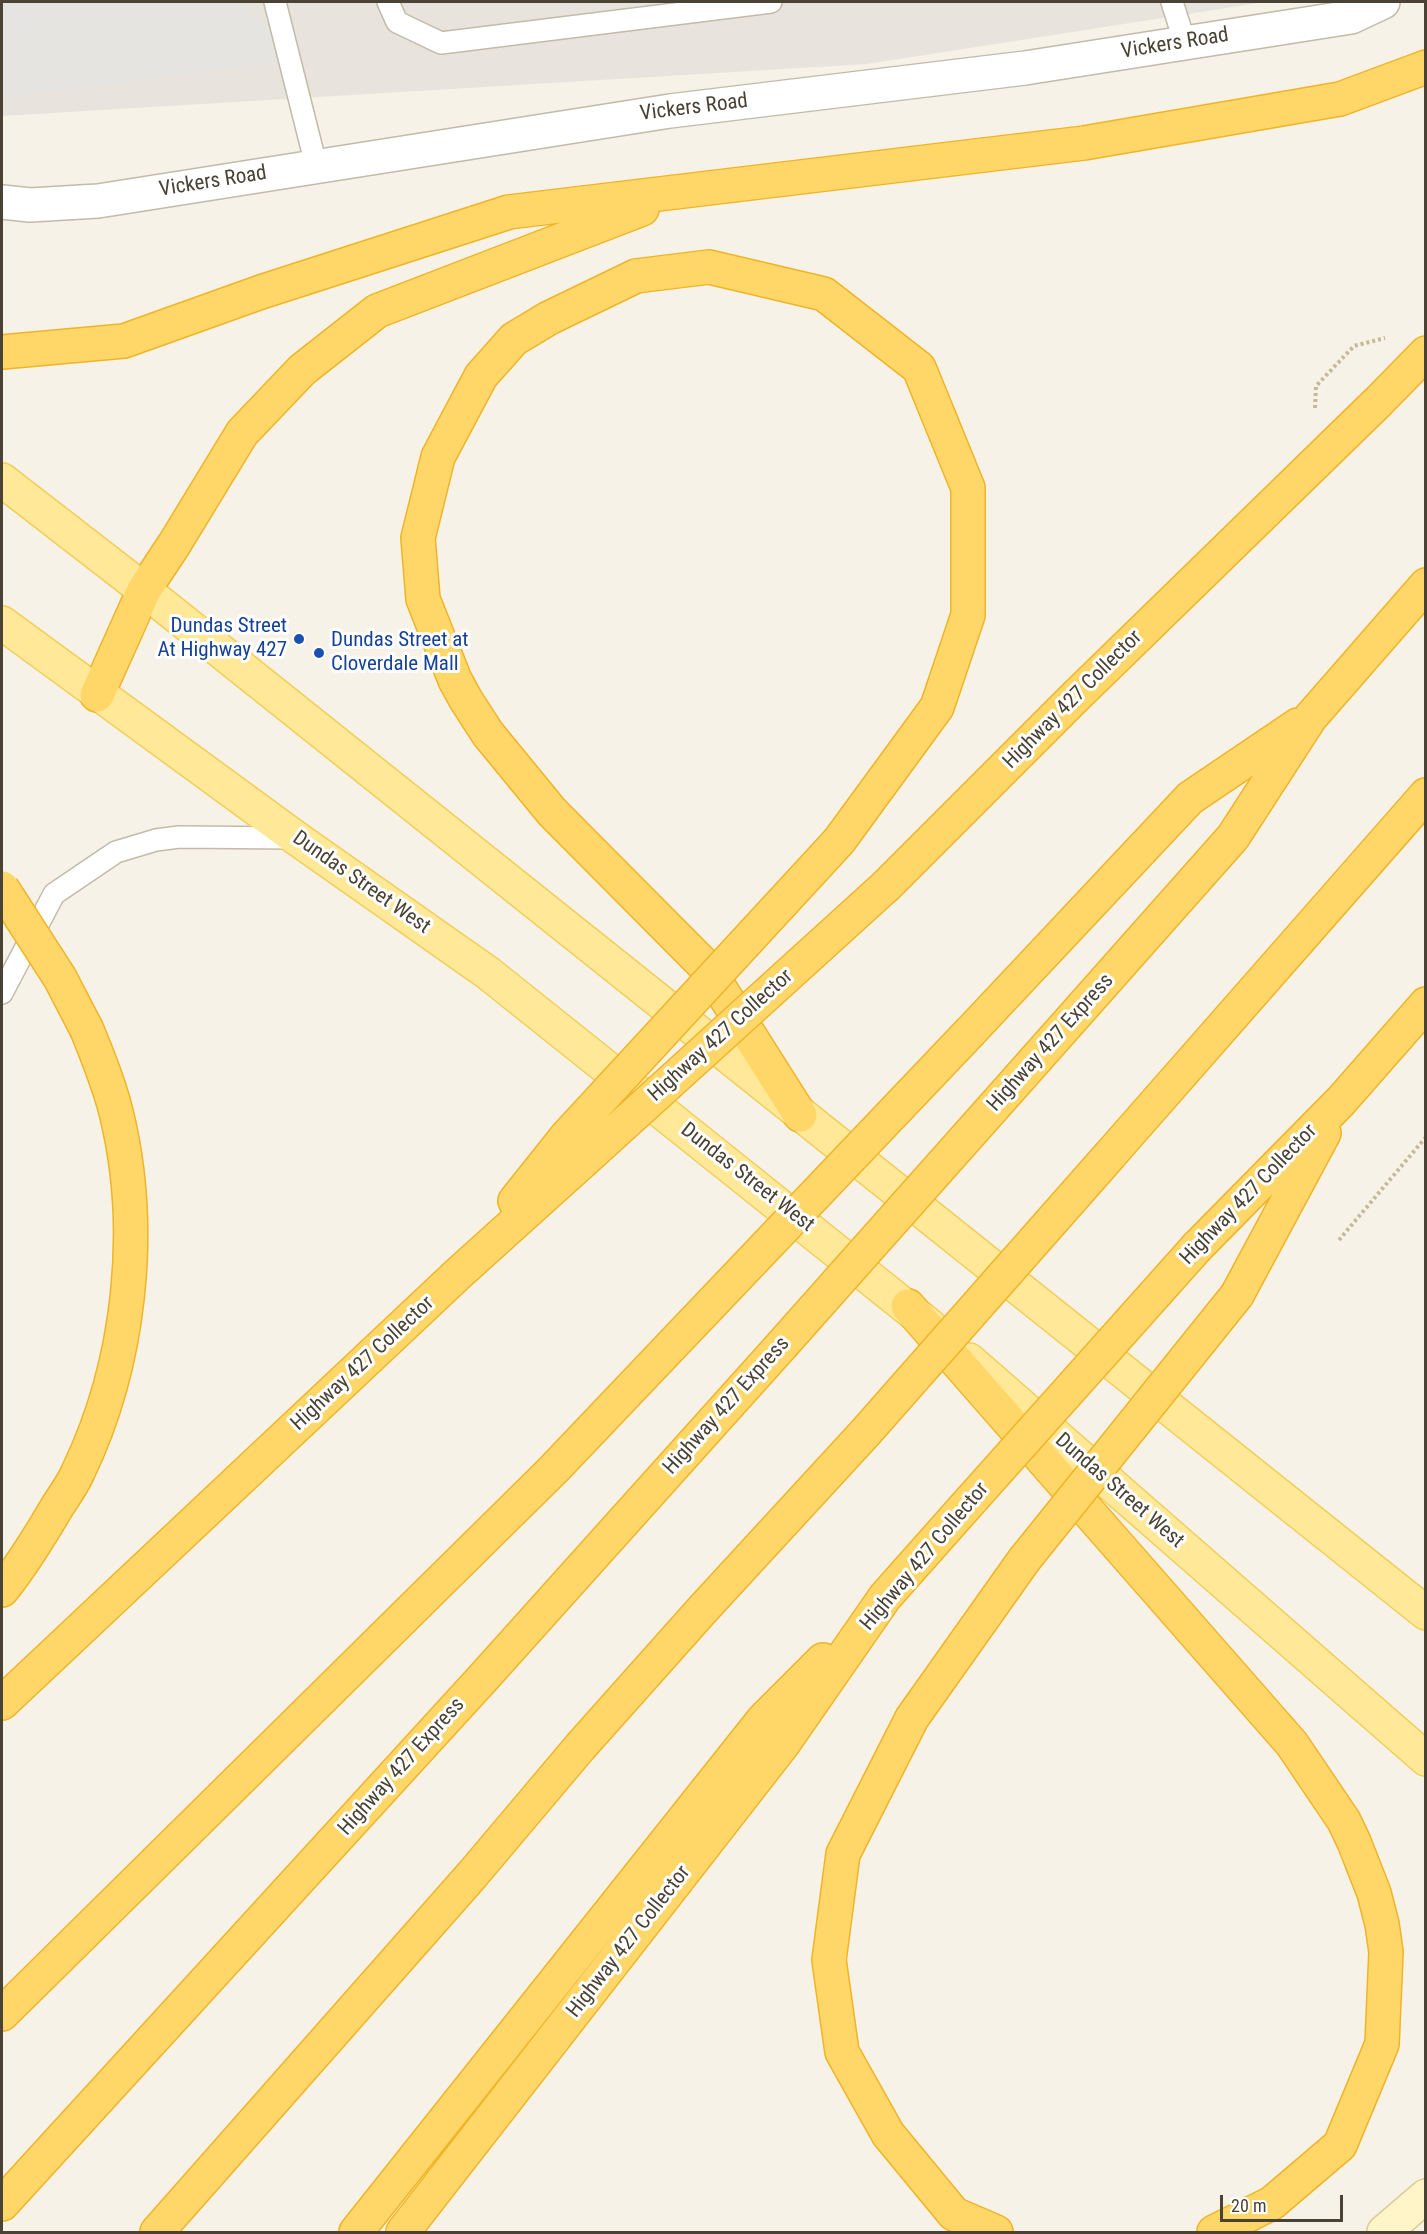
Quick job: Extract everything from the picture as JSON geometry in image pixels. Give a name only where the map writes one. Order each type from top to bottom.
[{"type":"highway","points":[[2,352],[124,341],[261,292],[509,212],[1096,141],[1340,99],[1425,67]]},
{"type":"highway","points":[[97,695],[144,590],[242,433],[302,370],[378,311],[688,190]]},
{"type":"highway","points":[[574,1150],[839,841],[937,706],[968,615],[968,488],[919,368],[824,294],[709,267],[636,276],[549,318],[514,339],[481,376],[438,457],[418,538],[423,599],[455,680],[465,700],[488,734],[552,812],[707,968],[800,1114]]},
{"type":"highway","name":"Highway 427 Collector","points":[[2,1703],[459,1273],[574,1150],[886,886],[1075,697],[1379,401],[1425,352]]},
{"type":"highway","name":"Highway 427 Express","points":[[2,2204],[483,1678],[1233,837],[1310,718],[1425,585]]},
{"type":"highway","points":[[2,2014],[553,1470],[1190,798],[1310,718]]},
{"type":"highway","points":[[157,2232],[472,1875],[580,1747],[703,1609],[866,1433],[1425,795]]},
{"type":"highway","points":[[2,888],[60,978],[87,1030],[104,1071],[123,1145],[130,1229],[128,1280],[123,1319],[112,1380],[103,1412],[78,1473],[24,1562],[2,1590]]},
{"type":"highway","name":"Highway 427 Collector","points":[[403,2232],[783,1744],[885,1597],[1197,1247],[1341,1101],[1425,1005]]},
{"type":"highway","points":[[996,2232],[954,2214],[888,2134],[842,2052],[829,1960],[843,1854],[912,1718],[1024,1560],[1237,1296],[1341,1101]]},
{"type":"highway","points":[[908,1306],[1292,1744],[1344,1821],[1374,1893],[1386,1952],[1382,2044],[1340,2145],[1272,2203],[1214,2232]]},
{"type":"highway","points":[[356,2232],[763,1720],[885,1597]]},
{"type":"main road","points":[[2,480],[144,590],[1425,1613]]},
{"type":"main road","name":"Dundas Street West","points":[[2,623],[97,695],[488,973],[908,1306],[1425,1759]]},
{"type":"main road","points":[[1384,2232],[1425,2196]]},
{"type":"street","name":"Vickers Road","points":[[2,202],[30,205],[98,201],[670,111],[1025,68],[1352,17],[1383,2]]},
{"type":"lane","points":[[275,2],[316,165]]},
{"type":"lane","points":[[388,2],[397,22],[441,43],[771,2]]},
{"type":"lane","points":[[1172,2],[1185,43]]},
{"type":"lane","points":[[2,993],[54,894],[116,852],[156,840],[179,837],[296,838]]},
{"type":"path","points":[[1339,1240],[1425,1137]]},
{"type":"shaded area","points":[[2,2],[1265,2],[867,64],[2,116]]},
{"type":"shaded area","points":[[2,2],[240,2],[299,59],[2,98]]},
{"type":"place","name":"Dundas Street At Highway 427","points":[[299,639]]},
{"type":"place","name":"Dundas Street at Cloverdale Mall","points":[[319,653]]}]
